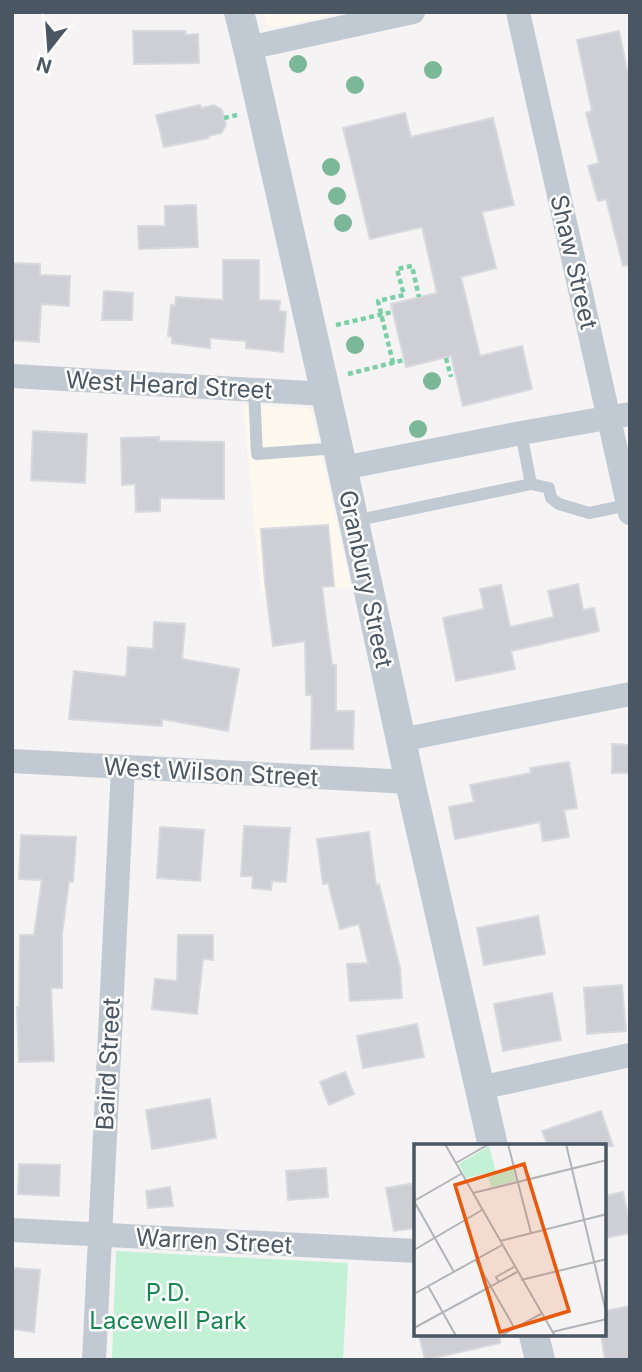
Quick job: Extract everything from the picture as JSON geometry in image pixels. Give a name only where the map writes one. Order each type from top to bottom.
[{"type":"street","name":"Granbury Street","points":[[239,12],[341,458],[492,1144]]},
{"type":"street","points":[[248,48],[413,12]]},
{"type":"street","name":"Shaw Street","points":[[518,12],[620,416],[629,509]]},
{"type":"street","name":"West Heard Street","points":[[12,376],[254,390],[324,387]]},
{"type":"street","points":[[341,458],[620,416]]},
{"type":"street","points":[[401,740],[630,694]]},
{"type":"street","name":"West Wilson Street","points":[[12,761],[410,782]]},
{"type":"street","name":"Baird Street","points":[[94,1360],[123,768]]},
{"type":"street","points":[[480,1088],[630,1055]]},
{"type":"street","name":"Warren Street","points":[[12,1230],[414,1251]]},
{"type":"street","points":[[534,1337],[540,1360]]},
{"type":"lane","points":[[254,390],[257,454],[341,458]]},
{"type":"lane","points":[[521,433],[531,484]]},
{"type":"lane","points":[[354,521],[531,484],[549,488],[551,498],[559,504],[589,513],[629,509]]},
{"type":"path","points":[[393,363],[378,301],[404,295],[397,269],[412,266],[419,297]]},
{"type":"path","points":[[312,331],[392,312]]},
{"type":"path","points":[[446,358],[451,377]]},
{"type":"path","points":[[324,387],[404,360]]},
{"type":"shaded area","points":[[262,12],[346,12],[270,27]]},
{"type":"shaded area","points":[[243,404],[307,408],[312,413],[351,587],[261,594]]},
{"type":"green space","name":"P.D. Lacewell Park","points":[[116,1251],[348,1263],[343,1360],[112,1358]]},
{"type":"building","points":[[133,31],[185,31],[186,35],[198,34],[199,63],[134,64]]},
{"type":"building","points":[[619,31],[630,84],[630,265],[623,266],[606,199],[598,201],[588,166],[599,163],[586,113],[592,111],[577,40]]},
{"type":"building","points":[[200,105],[201,108],[214,105],[222,110],[226,125],[221,133],[164,147],[156,115]]},
{"type":"building","points":[[405,113],[411,137],[493,118],[514,205],[482,212],[496,268],[461,277],[480,356],[522,346],[532,389],[463,406],[451,356],[406,367],[391,304],[437,293],[422,227],[370,239],[343,128]]},
{"type":"building","points":[[196,205],[198,247],[139,249],[138,226],[165,226],[165,206]]},
{"type":"building","points":[[223,260],[259,260],[259,300],[280,301],[279,311],[286,312],[283,352],[246,348],[246,341],[210,338],[210,348],[172,343],[172,337],[168,336],[171,305],[175,306],[176,297],[223,300]]},
{"type":"building","points":[[12,263],[40,264],[40,275],[70,276],[69,306],[41,304],[39,342],[12,340]]},
{"type":"building","points":[[104,291],[133,293],[132,320],[102,320]]},
{"type":"building","points":[[33,431],[87,434],[85,483],[31,480]]},
{"type":"building","points":[[159,437],[159,441],[224,442],[224,499],[160,498],[160,511],[136,512],[135,484],[122,485],[121,438]]},
{"type":"building","points":[[328,525],[334,586],[322,587],[332,665],[336,665],[336,711],[354,711],[353,749],[311,749],[312,695],[306,695],[305,641],[273,646],[265,583],[261,529]]},
{"type":"building","points":[[578,584],[583,610],[594,608],[599,631],[511,651],[515,669],[456,681],[443,618],[484,609],[480,589],[501,585],[510,627],[554,617],[548,591]]},
{"type":"building","points":[[154,622],[185,624],[182,659],[239,669],[228,731],[162,719],[162,726],[69,719],[74,671],[126,677],[128,647],[153,649]]},
{"type":"building","points":[[612,744],[630,745],[630,773],[612,773]]},
{"type":"building","points":[[569,762],[577,808],[564,810],[569,837],[543,841],[540,822],[455,839],[449,807],[474,802],[470,785],[531,773],[530,768]]},
{"type":"building","points":[[244,826],[290,828],[286,882],[272,881],[271,890],[252,888],[253,876],[241,876]]},
{"type":"building","points":[[160,827],[204,830],[200,881],[157,878]]},
{"type":"building","points":[[369,832],[376,885],[379,884],[400,968],[402,998],[350,1001],[347,964],[368,963],[359,924],[340,929],[328,883],[323,884],[317,839]]},
{"type":"building","points":[[21,835],[76,837],[73,882],[69,881],[62,934],[62,988],[51,988],[54,1061],[19,1062],[17,1007],[20,935],[34,935],[42,880],[19,879]]},
{"type":"building","points":[[538,916],[545,954],[484,965],[477,928]]},
{"type":"building","points":[[178,935],[213,935],[213,960],[203,959],[197,1014],[152,1009],[155,979],[177,981]]},
{"type":"building","points":[[622,985],[626,1031],[587,1034],[584,988]]},
{"type":"building","points":[[552,993],[561,1040],[503,1051],[494,1004]]},
{"type":"building","points":[[417,1024],[424,1057],[363,1068],[357,1036]]},
{"type":"building","points":[[345,1072],[354,1094],[329,1105],[320,1082]]},
{"type":"building","points":[[210,1099],[216,1138],[152,1149],[146,1110]]},
{"type":"building","points":[[601,1111],[613,1146],[547,1144],[542,1131]]},
{"type":"building","points":[[19,1164],[60,1165],[59,1196],[18,1194]]},
{"type":"building","points":[[326,1168],[328,1197],[288,1200],[286,1171]]},
{"type":"building","points":[[414,1183],[414,1228],[394,1231],[386,1188]]},
{"type":"building","points":[[170,1187],[173,1206],[148,1208],[146,1191]]},
{"type":"building","points":[[623,1192],[630,1233],[607,1238],[607,1196]]},
{"type":"building","points":[[12,1268],[40,1270],[34,1332],[12,1329]]},
{"type":"building","points":[[630,1306],[630,1360],[605,1360],[601,1337],[607,1337],[607,1311]]},
{"type":"building","points":[[419,1337],[500,1337],[500,1343],[425,1360]]}]
